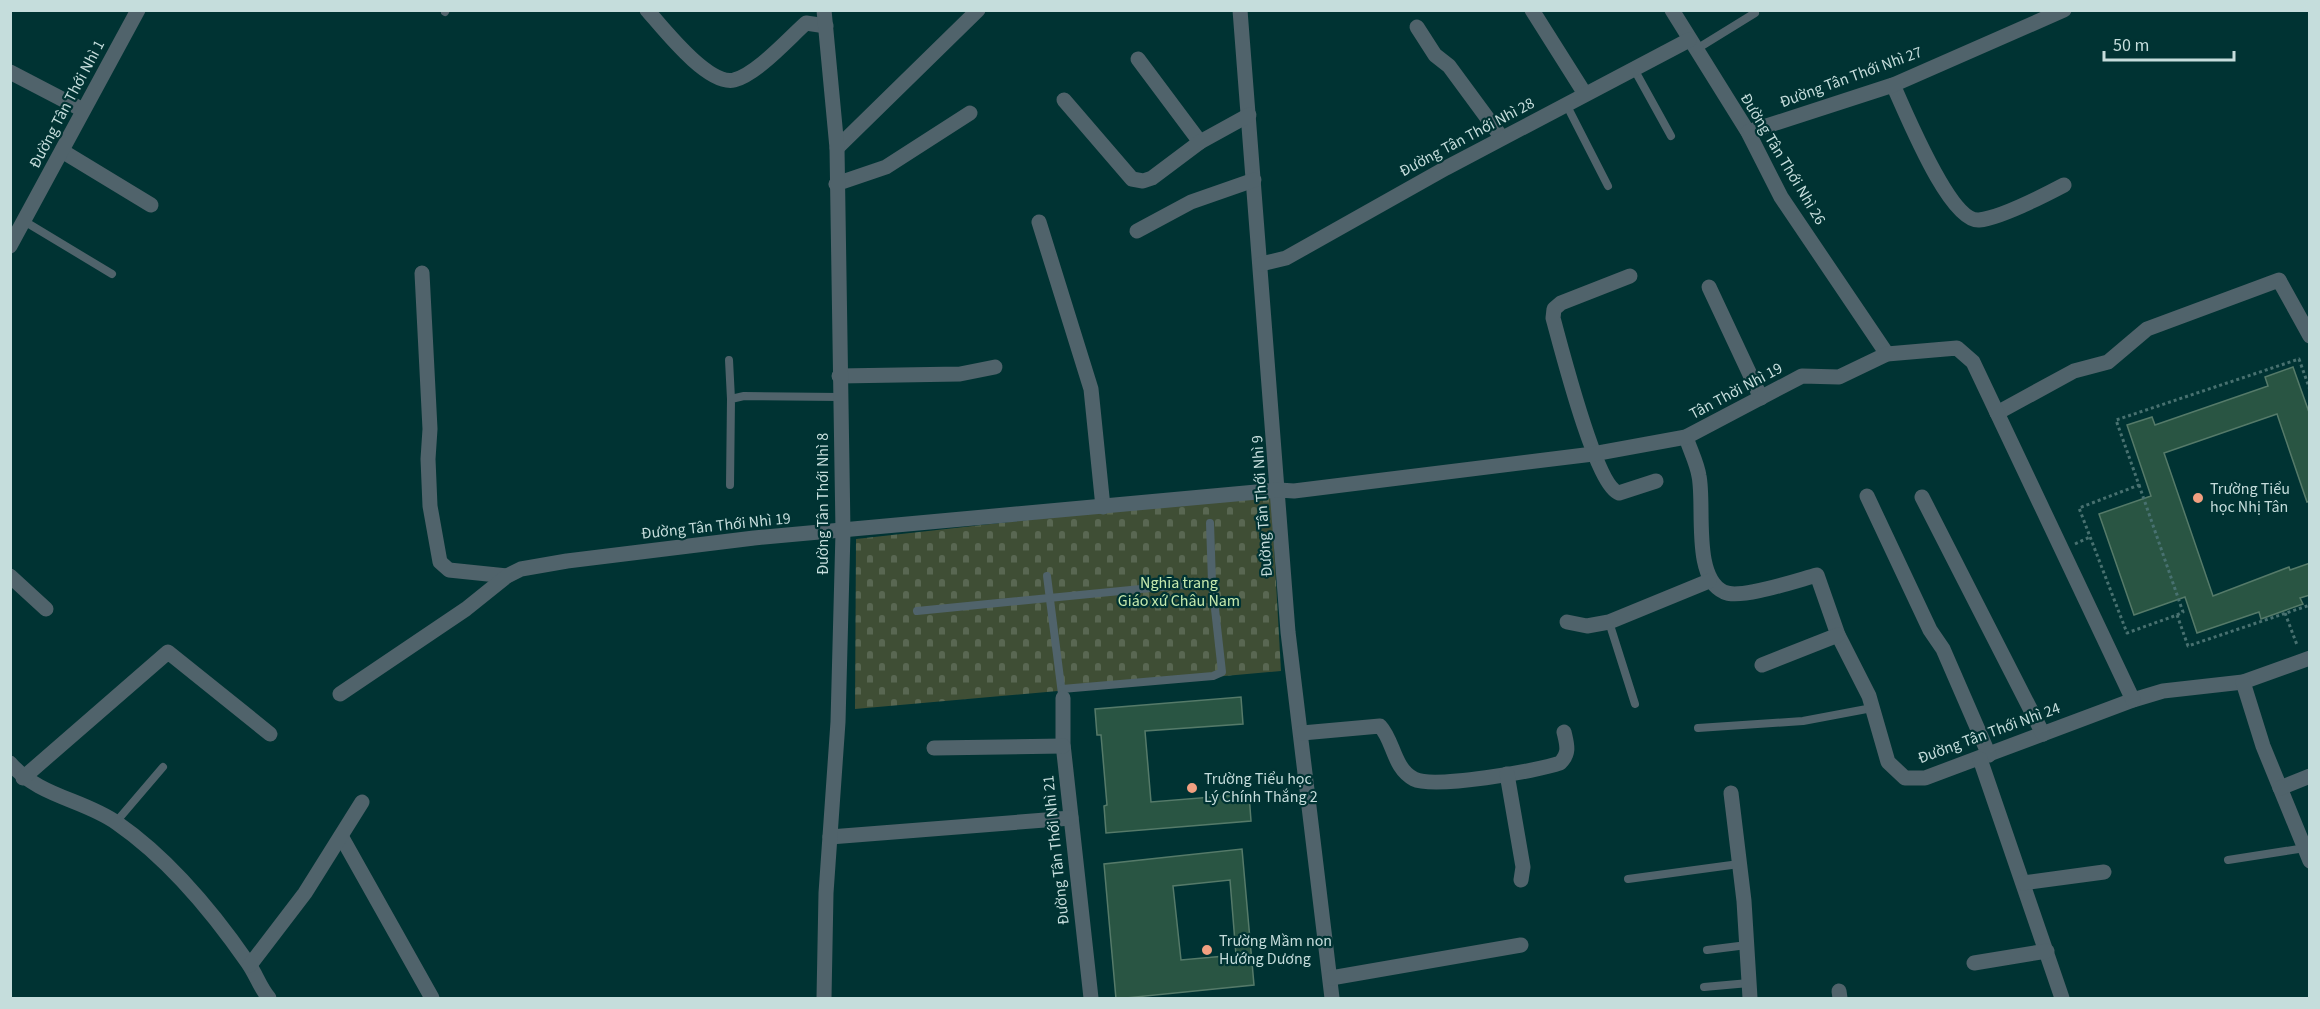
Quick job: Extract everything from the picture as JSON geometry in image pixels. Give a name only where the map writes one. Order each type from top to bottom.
[{"type":"street","name":"Đường Tân Thới Nhì 1","points":[[10,246],[138,10]]},
{"type":"street","points":[[647,10],[683,50],[712,74],[725,80],[734,80],[749,73],[806,23],[826,26]]},
{"type":"street","name":"Đường Tân Thới Nhì 8","points":[[824,10],[837,148],[843,532],[838,722],[830,837],[824,999]]},
{"type":"street","points":[[837,148],[978,10]]},
{"type":"street","name":"Đường Tân Thới Nhì 9","points":[[1240,10],[1279,490],[1288,632],[1302,733],[1332,999]]},
{"type":"street","points":[[1532,10],[1585,94]]},
{"type":"street","name":"Đường Tân Thới Nhì 26","points":[[1672,10],[1748,132],[1781,197],[1887,354]]},
{"type":"street","name":"Đường Tân Thới Nhì 27","points":[[1748,132],[1893,85],[2064,10]]},
{"type":"street","points":[[1417,27],[1435,55],[1449,66],[1502,138]]},
{"type":"street","name":"Đường Tân Thới Nhì 28","points":[[1261,264],[1286,258],[1585,94],[1634,69],[1692,45]]},
{"type":"street","points":[[1138,59],[1200,141]]},
{"type":"street","points":[[10,72],[83,110]]},
{"type":"street","points":[[1893,85],[1943,187],[1967,217],[1978,220],[1993,216],[2064,185]]},
{"type":"street","points":[[1064,100],[1132,178],[1138,180],[1152,178],[1200,141],[1249,115]]},
{"type":"street","points":[[836,184],[886,167],[970,113]]},
{"type":"street","points":[[62,151],[151,205]]},
{"type":"street","points":[[1137,231],[1184,206],[1254,180]]},
{"type":"street","points":[[1039,222],[1092,389],[1103,507]]},
{"type":"street","points":[[422,273],[430,429],[428,459],[430,506],[441,562],[449,570],[507,576]]},
{"type":"street","points":[[1630,276],[1561,303],[1554,309],[1553,318],[1593,454],[1615,492],[1619,493],[1656,481]]},
{"type":"street","points":[[1997,413],[2074,371],[2109,362],[2147,329],[2279,280],[2310,336]]},
{"type":"street","points":[[1709,288],[1761,398]]},
{"type":"street","name":"Tân Thời Nhì 19","points":[[1279,490],[1294,491],[1593,454],[1686,437],[1802,376],[1839,377],[1887,354],[1957,348],[1973,362],[2133,700]]},
{"type":"street","points":[[839,376],[960,374],[995,367]]},
{"type":"street","points":[[1567,622],[1587,626],[1609,622],[1709,581],[1704,556],[1699,476],[1686,437]]},
{"type":"street","name":"Đường Tân Thới Nhì 19","points":[[340,694],[466,609],[507,576],[521,569],[567,561],[754,538],[843,532],[1279,490]]},
{"type":"street","points":[[1867,496],[1930,630],[1943,649],[1984,757],[2062,999]]},
{"type":"street","points":[[1922,497],[2043,734]]},
{"type":"street","name":"Đường Tân Thới Nhì 24","points":[[1709,581],[1724,593],[1738,594],[1817,575],[1838,635],[1872,708],[1888,762],[1905,778],[1925,778],[2133,700],[2163,691],[2243,682],[2306,660]]},
{"type":"street","points":[[10,576],[46,609]]},
{"type":"street","points":[[1762,665],[1838,635]]},
{"type":"street","points":[[23,778],[168,652],[270,734]]},
{"type":"street","points":[[2243,682],[2263,746],[2307,855]]},
{"type":"street","name":"Đường Tân Thới Nhì 21","points":[[1062,693],[1063,746],[1091,999]]},
{"type":"street","points":[[1302,733],[1380,726],[1388,734],[1400,766],[1415,780],[1468,780],[1560,763],[1566,756],[1568,748],[1564,732]]},
{"type":"street","points":[[934,748],[1063,746]]},
{"type":"street","points":[[10,763],[23,778],[116,822],[170,867],[250,965],[269,999]]},
{"type":"street","points":[[1507,774],[1523,867],[1521,880]]},
{"type":"street","points":[[2280,788],[2310,776]]},
{"type":"street","points":[[1731,793],[1747,945],[1749,991]]},
{"type":"street","points":[[250,965],[305,893],[362,802]]},
{"type":"street","points":[[830,837],[1071,818]]},
{"type":"street","points":[[341,836],[432,999]]},
{"type":"street","points":[[2023,883],[2104,872]]},
{"type":"street","points":[[1330,978],[1521,945]]},
{"type":"street","points":[[1974,963],[2047,951]]},
{"type":"lane","points":[[1692,45],[1755,13]]},
{"type":"lane","points":[[1634,69],[1671,136]]},
{"type":"lane","points":[[1566,104],[1608,186]]},
{"type":"lane","points":[[24,221],[112,274]]},
{"type":"lane","points":[[729,360],[730,485]]},
{"type":"lane","points":[[731,399],[744,396],[840,397]]},
{"type":"lane","points":[[1047,576],[1062,693],[1220,675],[1223,666],[1212,582],[1210,523]]},
{"type":"lane","points":[[917,610],[1212,582]]},
{"type":"lane","points":[[1609,622],[1635,704]]},
{"type":"lane","points":[[1698,728],[1803,721],[1872,708]]},
{"type":"lane","points":[[116,822],[163,767]]},
{"type":"lane","points":[[2228,860],[2307,855]]},
{"type":"lane","points":[[1628,879],[1739,864]]},
{"type":"lane","points":[[1707,950],[1747,945]]},
{"type":"lane","points":[[1704,987],[1749,991]]},
{"type":"path","points":[[2139,485],[2079,508],[2127,633],[2183,612],[2139,485],[2116,420],[2299,359],[2310,390]]},
{"type":"path","points":[[2177,615],[2188,646],[2310,605]]},
{"type":"path","points":[[2285,613],[2306,660]]},
{"type":"green space","name":"Nghĩa trang Giáo xứ Châu Nam","points":[[1271,493],[1281,671],[855,709],[856,539]]},
{"type":"building","points":[[2293,367],[2310,415],[2310,501],[2307,502],[2277,414],[2164,453],[2213,596],[2289,567],[2290,570],[2310,563],[2310,595],[2300,598],[2303,604],[2261,619],[2259,612],[2197,633],[2185,597],[2134,615],[2099,514],[2151,496],[2127,425],[2152,417],[2155,425],[2268,386],[2265,377]]},
{"type":"building","points":[[1241,697],[1243,724],[1145,731],[1151,802],[1249,794],[1251,821],[1106,833],[1104,806],[1107,805],[1101,735],[1097,735],[1095,709]]},
{"type":"building","points":[[1242,849],[1254,985],[1116,999],[1104,864]],"holes":[[[1230,880],[1236,955],[1181,960],[1173,886]]]},
{"type":"place","name":"Trường Tiểu học Nhị Tân","points":[[2198,498]]},
{"type":"place","name":"Trường Tiểu học Lý Chính Thắng 2","points":[[1192,788]]},
{"type":"place","name":"Trường Mầm non Hướng Dương","points":[[1207,950]]}]
